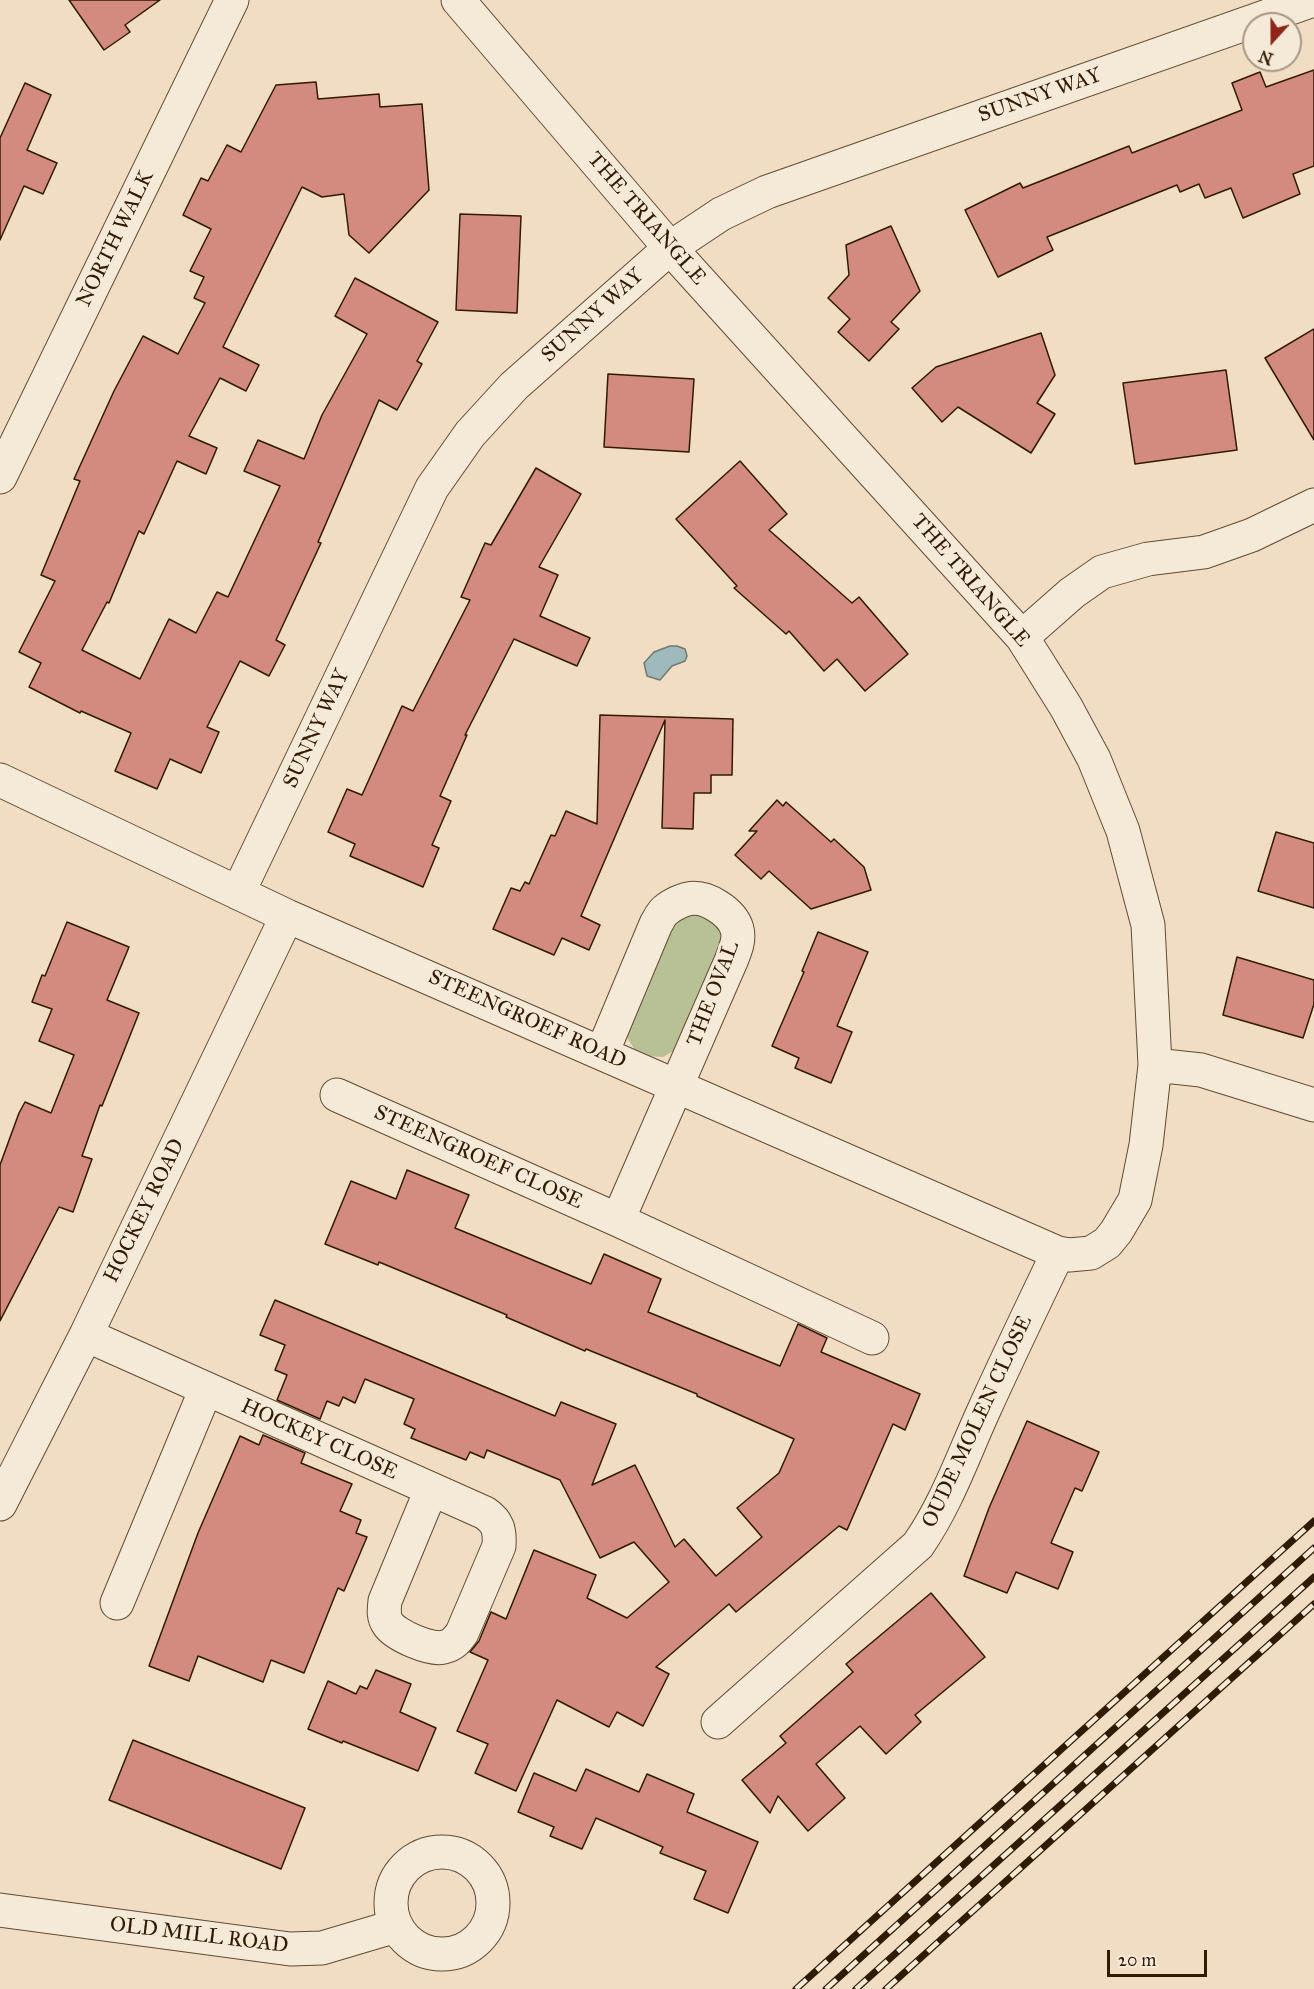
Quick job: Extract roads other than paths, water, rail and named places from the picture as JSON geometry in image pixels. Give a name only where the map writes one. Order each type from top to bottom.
[{"type":"street","name":"NORTH WALK","points":[[0,477],[232,0]]},
{"type":"street","name":"THE TRIANGLE","points":[[458,0],[670,248],[1022,637],[1066,707],[1094,759],[1123,831],[1148,925],[1155,1065],[1146,1145],[1135,1200],[1107,1243],[1091,1253],[1069,1255],[1058,1253]]},
{"type":"street","name":"SUNNY WAY","points":[[238,893],[432,488],[470,434],[514,386],[670,248],[721,214],[767,192],[1313,0]]},
{"type":"street","points":[[1022,637],[1072,593],[1102,572],[1148,559],[1204,552],[1252,535],[1314,505]]},
{"type":"street","name":"STEENGROEF ROAD","points":[[0,780],[287,916],[1058,1253]]},
{"type":"street","name":"THE OVAL","points":[[602,1053],[656,924],[666,909],[690,898],[705,901],[723,909],[732,919],[737,930],[737,944],[677,1085]]},
{"type":"street","name":"HOCKEY ROAD","points":[[0,1504],[86,1335],[287,916]]},
{"type":"street","points":[[1155,1065],[1201,1070],[1314,1105]]},
{"type":"street","points":[[618,1220],[677,1085]]},
{"type":"street","name":"STEENGROEF CLOSE","points":[[337,1095],[618,1220],[872,1338]]},
{"type":"street","name":"OUDE MOLEN CLOSE","points":[[718,1722],[918,1545],[934,1522],[959,1471],[983,1412],[1058,1253]]},
{"type":"street","name":"HOCKEY CLOSE","points":[[86,1335],[485,1513],[495,1520],[500,1532],[499,1546],[462,1633],[454,1643],[442,1648],[429,1647],[399,1634],[389,1626],[384,1614],[385,1601],[431,1490]]},
{"type":"street","points":[[117,1604],[206,1389]]},
{"type":"street","name":"OLD MILL ROAD","points":[[0,1910],[290,1949],[322,1948],[396,1926]]},
{"type":"water","points":[[670,646],[685,649],[687,656],[685,661],[672,666],[660,680],[647,676],[644,663],[654,652]]},
{"type":"railway","points":[[796,1989],[1314,1521]]},
{"type":"railway","points":[[826,1989],[1314,1548]]},
{"type":"railway","points":[[856,1989],[1314,1577]]},
{"type":"railway","points":[[886,1989],[1314,1604]]}]
